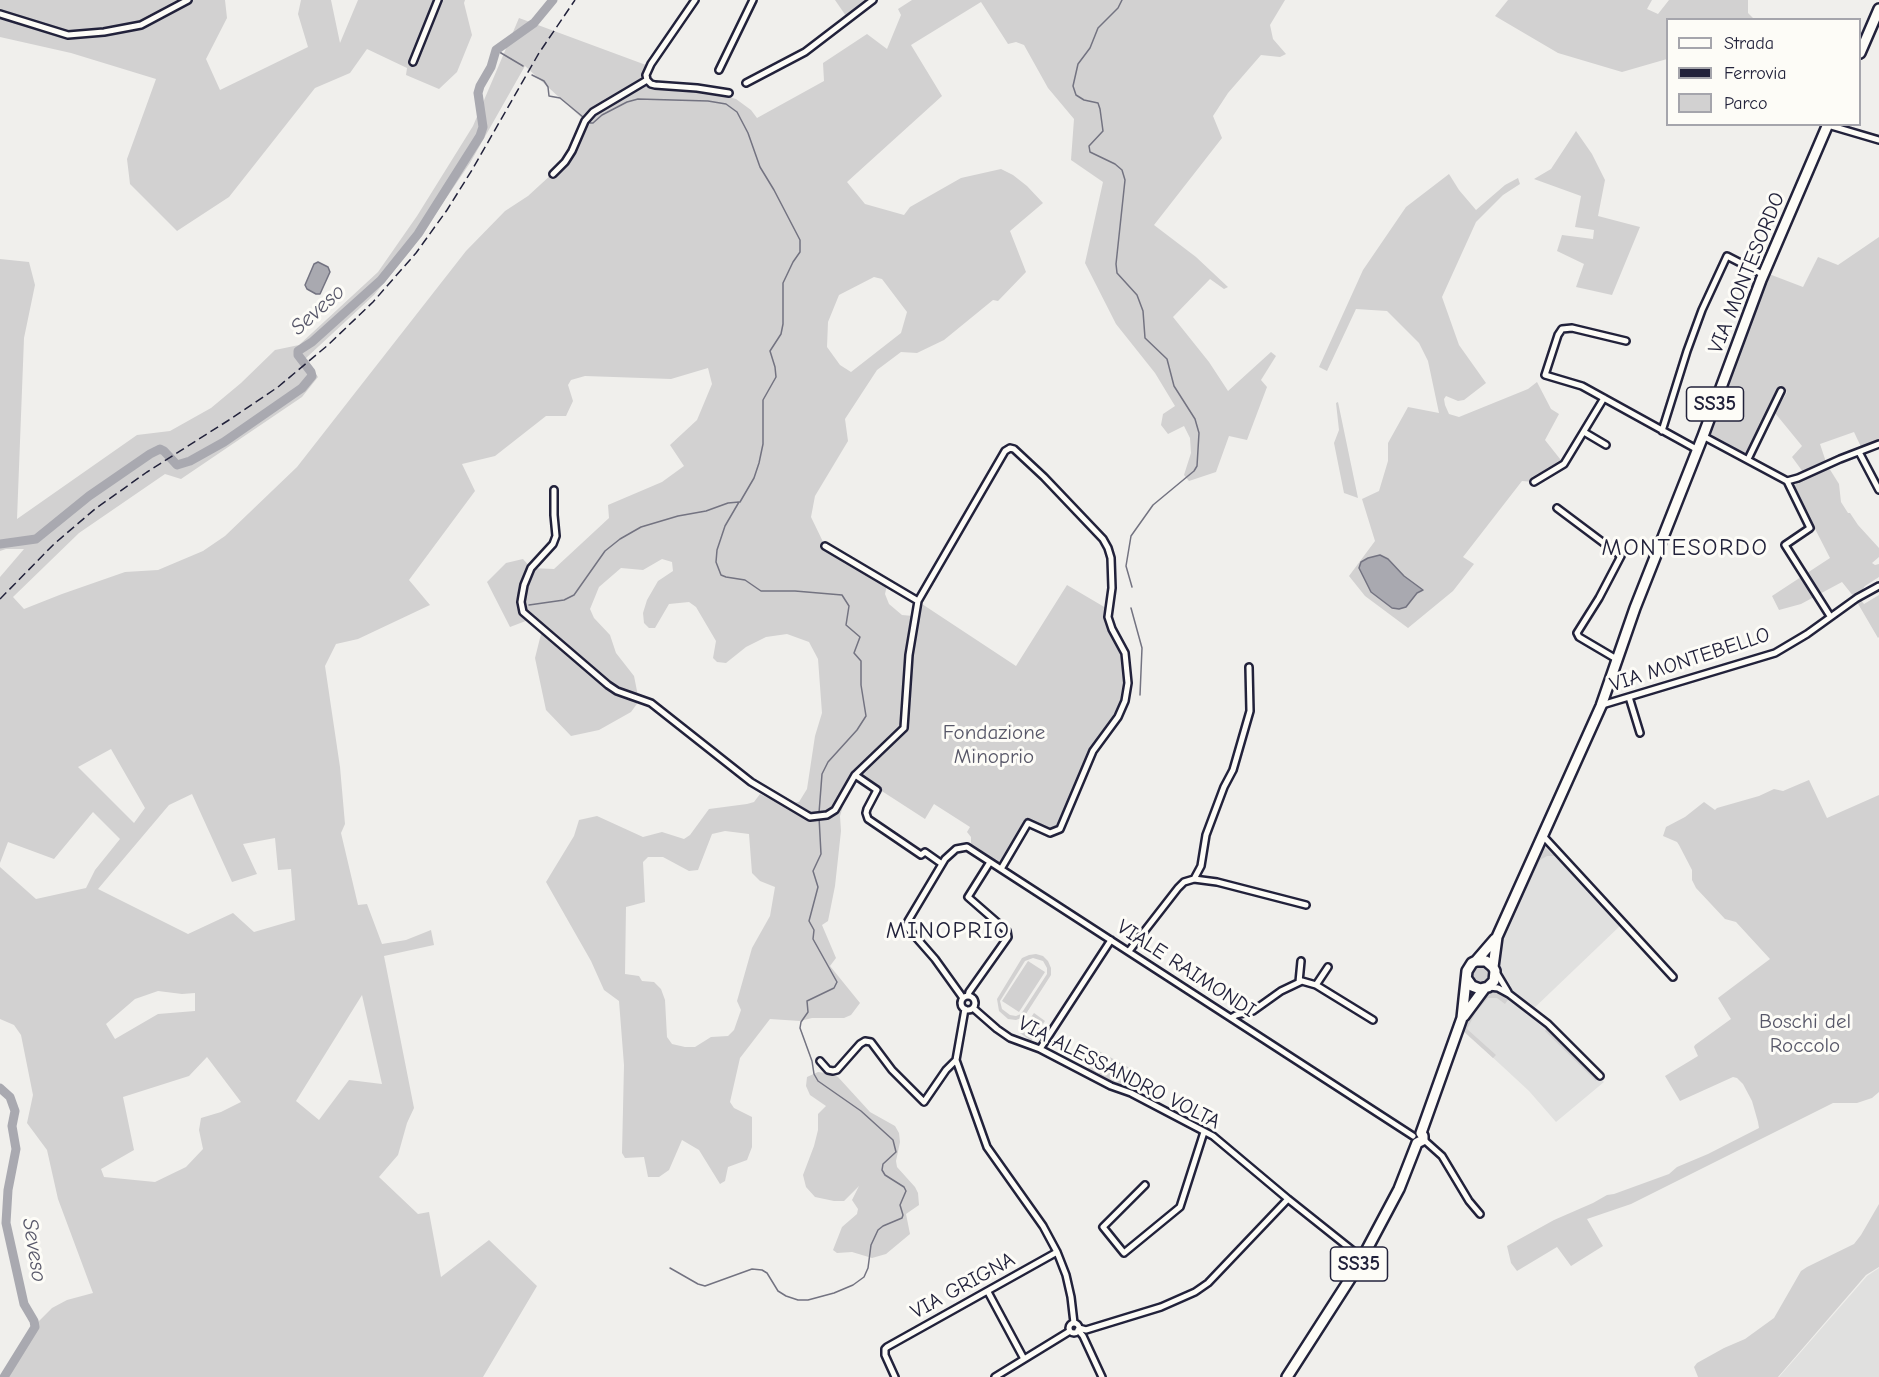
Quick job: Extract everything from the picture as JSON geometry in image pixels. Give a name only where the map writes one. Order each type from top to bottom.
[{"type":"main road","points":[[1861,51],[1879,9]]},
{"type":"main road","name":"VIA MONTESORDO","points":[[1601,706],[1635,608],[1764,275],[1828,126]]},
{"type":"main road","name":"SS35","points":[[1287,1377],[1362,1258],[1399,1189],[1462,1018],[1469,967],[1497,937],[1601,706]]},
{"type":"main road","name":"SS35","points":[[1462,1018],[1494,981],[1497,937]]},
{"type":"main road","points":[[1476,961],[1486,961],[1494,969]]},
{"type":"main road","points":[[1467,979],[1476,988],[1486,988]]},
{"type":"street","points":[[0,14],[68,35],[104,32],[141,25],[188,0]]},
{"type":"street","points":[[412,62],[438,0]]},
{"type":"street","points":[[695,0],[651,64],[646,75],[647,80],[655,85],[729,93]]},
{"type":"street","points":[[719,69],[753,0]]},
{"type":"street","points":[[746,83],[805,52],[873,0]]},
{"type":"street","points":[[553,174],[565,162],[585,121],[593,112],[647,80]]},
{"type":"street","points":[[1831,126],[1879,140]]},
{"type":"street","points":[[1662,431],[1702,310],[1727,256],[1764,275]]},
{"type":"street","points":[[1626,341],[1572,328],[1562,330],[1558,335],[1545,375],[1582,386],[1698,450]]},
{"type":"street","points":[[1748,459],[1781,391]]},
{"type":"street","points":[[1534,482],[1564,464],[1604,398]]},
{"type":"street","points":[[1584,432],[1606,445]]},
{"type":"street","points":[[1703,436],[1786,481],[1809,528],[1785,545],[1830,616]]},
{"type":"street","points":[[1786,481],[1879,444]]},
{"type":"street","points":[[554,490],[556,536],[553,544],[531,568],[524,585],[522,612],[608,685],[617,691],[651,703],[752,782],[810,817],[827,815],[838,806],[855,775],[904,728],[909,655],[918,601],[1005,451],[1010,448],[1014,449],[1103,539],[1108,548],[1111,558],[1112,588],[1108,617],[1125,652],[1128,683],[1125,701],[1118,717],[1093,751],[1060,828],[1050,833],[1028,823],[1001,869]]},
{"type":"street","points":[[1859,452],[1879,490]]},
{"type":"street","points":[[1557,508],[1621,556],[1577,633],[1579,638],[1618,660]]},
{"type":"street","points":[[825,546],[918,601]]},
{"type":"street","name":"VIA MONTEBELLO","points":[[1601,706],[1774,652],[1807,634],[1857,598],[1879,586]]},
{"type":"street","points":[[1194,879],[1201,866],[1206,835],[1233,770],[1250,711],[1248,667]]},
{"type":"street","points":[[1606,693],[1617,700],[1625,698],[1640,733]]},
{"type":"street","points":[[855,775],[877,790],[867,809],[868,819],[921,855],[925,852],[942,864],[908,921],[907,927],[966,997],[975,1000],[973,1008],[965,1009]]},
{"type":"street","points":[[1542,838],[1673,976]]},
{"type":"street","name":"VIALE RAIMONDI","points":[[942,864],[956,849],[967,847],[1419,1138],[1442,1156],[1469,1202],[1480,1215]]},
{"type":"street","points":[[990,862],[968,897],[1007,932],[1008,937],[961,1004],[965,1009],[956,1060],[987,1148],[1038,1217],[1057,1252],[1066,1275],[1074,1323],[1077,1324],[1102,1377]]},
{"type":"street","points":[[1129,951],[1178,888],[1184,882],[1194,879],[1217,882],[1306,905]]},
{"type":"street","points":[[1040,1049],[1111,940]]},
{"type":"street","points":[[1299,982],[1301,961]]},
{"type":"street","points":[[1316,985],[1328,967]]},
{"type":"street","points":[[1494,969],[1509,994]]},
{"type":"street","points":[[1231,1018],[1236,1014],[1259,1008],[1281,991],[1299,982],[1310,982],[1373,1020]]},
{"type":"street","points":[[1486,988],[1498,988],[1509,994],[1558,1033],[1600,1076]]},
{"type":"street","name":"VIA ALESSANDRO VOLTA","points":[[973,1008],[1010,1038],[1040,1049],[1213,1136],[1362,1258]]},
{"type":"street","points":[[820,1061],[828,1070],[837,1070],[860,1044],[865,1041],[871,1042],[892,1070],[924,1102],[946,1070],[956,1060]]},
{"type":"street","points":[[1145,1185],[1103,1227],[1124,1252],[1180,1206],[1204,1132]]},
{"type":"street","points":[[995,1377],[1070,1331],[1086,1330],[1150,1310],[1195,1292],[1208,1283],[1288,1199]]},
{"type":"street","name":"VIA GRIGNA","points":[[894,1375],[885,1355],[885,1349],[1057,1252]]},
{"type":"street","points":[[988,1292],[1024,1359]]},
{"type":"street","points":[[1070,1331],[1069,1326],[1074,1323]]},
{"type":"street","points":[[887,1377],[894,1375]]},
{"type":"shaded area","points":[[318,262],[328,267],[330,272],[320,294],[316,294],[307,289],[305,285],[314,264]]},
{"type":"shaded area","points":[[1380,555],[1388,559],[1404,576],[1423,590],[1417,593],[1406,607],[1392,608],[1371,592],[1359,568],[1361,562]]},
{"type":"shaded area","points":[[1545,847],[1621,925],[1530,1012],[1551,1029],[1604,1082],[1556,1122],[1529,1091],[1462,1029],[1468,1016],[1484,995],[1493,990],[1505,995],[1509,989],[1499,968],[1497,948],[1540,851]]},
{"type":"shaded area","points":[[1879,1268],[1879,1377],[1779,1377],[1867,1276]]},
{"type":"green space","points":[[0,0],[225,0],[227,18],[206,59],[220,90],[308,47],[298,14],[301,0],[331,0],[340,43],[358,0],[465,0],[472,35],[457,72],[439,89],[406,75],[407,68],[367,49],[350,73],[315,88],[229,197],[177,231],[130,184],[127,159],[156,79],[71,53],[0,37]]},
{"type":"green space","points":[[835,0],[867,0],[846,16]]},
{"type":"green space","points":[[912,0],[1285,0],[1270,25],[1273,39],[1286,54],[1280,57],[1261,55],[1228,93],[1213,116],[1222,138],[1154,225],[1196,257],[1228,287],[1224,289],[1210,279],[1173,317],[1209,362],[1228,391],[1271,352],[1276,356],[1261,380],[1267,387],[1247,440],[1229,436],[1216,472],[1189,481],[1184,475],[1191,453],[1190,438],[1184,426],[1168,434],[1161,425],[1163,414],[1175,406],[1155,373],[1116,324],[1085,263],[1103,182],[1071,160],[1074,119],[1048,88],[1024,45],[1016,42],[1008,44],[981,2],[911,45],[942,96],[847,182],[865,204],[904,215],[910,207],[961,178],[1001,169],[1027,186],[1043,203],[1010,231],[1026,272],[998,301],[993,300],[944,340],[917,353],[901,352],[877,370],[845,419],[848,441],[815,496],[811,517],[825,546],[887,585],[885,594],[889,604],[902,615],[913,616],[904,728],[851,779],[840,816],[841,831],[835,886],[828,921],[822,925],[836,958],[830,966],[860,1003],[851,1015],[844,1018],[812,1018],[800,1021],[770,1019],[740,1058],[730,1102],[734,1108],[752,1117],[752,1147],[747,1160],[728,1167],[725,1181],[720,1184],[699,1150],[682,1140],[669,1170],[659,1177],[648,1177],[644,1157],[625,1158],[622,1153],[624,1065],[619,1001],[604,990],[591,961],[546,882],[574,836],[579,820],[597,816],[643,837],[662,832],[684,839],[690,835],[709,809],[754,802],[760,794],[783,805],[799,802],[807,789],[815,736],[822,713],[818,659],[809,642],[787,634],[766,637],[746,647],[726,663],[717,662],[713,658],[716,641],[696,607],[689,602],[669,604],[655,628],[649,628],[644,623],[643,613],[647,600],[658,581],[673,571],[672,562],[662,559],[643,570],[621,568],[599,587],[590,609],[594,618],[610,635],[616,653],[634,676],[639,701],[631,712],[599,730],[571,736],[546,710],[535,658],[542,630],[531,619],[510,627],[487,582],[506,563],[523,559],[531,568],[554,569],[609,518],[608,505],[662,482],[684,466],[670,445],[697,420],[712,384],[708,368],[671,379],[585,376],[571,380],[568,385],[573,401],[566,416],[546,416],[495,456],[462,464],[475,491],[409,580],[430,605],[358,639],[336,644],[325,666],[340,767],[345,824],[341,833],[358,905],[367,904],[382,944],[406,940],[431,930],[434,945],[384,956],[414,1108],[398,1155],[379,1177],[418,1214],[429,1212],[441,1277],[489,1240],[537,1286],[483,1377],[6,1377],[33,1336],[37,1323],[52,1308],[67,1300],[93,1293],[58,1199],[47,1150],[27,1123],[33,1095],[21,1035],[14,1025],[0,1019],[0,867],[36,899],[86,888],[95,870],[120,839],[93,812],[54,859],[8,842],[0,863],[0,577],[24,549],[0,551],[0,259],[29,262],[35,285],[24,338],[17,519],[137,435],[170,431],[211,408],[275,350],[299,345],[378,272],[417,216],[473,126],[519,18],[646,65],[639,85],[710,92],[736,99],[751,110],[757,118],[824,81],[823,63],[867,34],[887,49],[901,15],[898,9]],"holes":[[[525,66],[585,121],[565,162],[528,196],[505,211],[466,251],[297,467],[225,536],[203,551],[158,570],[125,572],[24,609],[13,597],[79,533],[165,474],[181,479],[302,397],[318,377],[305,359],[374,295],[411,250],[470,163]],[[874,277],[882,279],[907,312],[901,333],[851,372],[840,365],[827,347],[828,322],[839,295]],[[111,749],[145,808],[134,823],[78,767]],[[192,794],[232,882],[257,874],[243,844],[275,838],[278,870],[291,869],[295,920],[254,932],[233,913],[188,934],[98,889],[169,805]],[[725,831],[749,834],[752,873],[760,881],[775,887],[770,916],[752,948],[737,1001],[741,1010],[734,1030],[728,1036],[711,1037],[695,1047],[685,1047],[672,1044],[667,1037],[665,1000],[661,989],[654,982],[642,981],[639,976],[625,974],[626,907],[645,902],[643,862],[648,857],[663,857],[689,871],[698,870],[712,834]],[[158,991],[195,993],[195,1011],[158,1014],[115,1039],[106,1024],[135,999]],[[362,995],[382,1084],[349,1080],[319,1120],[296,1101]],[[207,1057],[241,1102],[221,1112],[201,1118],[199,1130],[203,1149],[186,1167],[155,1182],[104,1177],[101,1169],[134,1150],[123,1097],[189,1076]]]},
{"type":"green space","points":[[1508,0],[1652,0],[1647,9],[1658,14],[1669,0],[1748,0],[1748,13],[1753,18],[1666,18],[1666,59],[1622,72],[1558,53],[1495,16]]},
{"type":"green space","points":[[1576,131],[1592,154],[1605,180],[1598,216],[1640,227],[1612,295],[1576,287],[1584,264],[1557,251],[1562,235],[1593,239],[1594,230],[1575,227],[1581,196],[1534,179],[1551,169]]},
{"type":"green space","points":[[1449,174],[1476,210],[1505,185],[1518,178],[1520,184],[1503,195],[1476,222],[1442,297],[1459,345],[1486,383],[1464,400],[1458,401],[1446,396],[1445,405],[1449,414],[1459,417],[1528,389],[1537,382],[1551,409],[1559,414],[1545,440],[1564,464],[1534,482],[1522,481],[1463,557],[1474,564],[1453,591],[1408,628],[1365,596],[1349,576],[1375,541],[1362,499],[1379,491],[1388,461],[1388,443],[1408,407],[1439,413],[1428,361],[1419,343],[1387,311],[1356,309],[1327,371],[1319,367],[1363,270],[1406,207]]},
{"type":"green space","points":[[1879,237],[1879,443],[1862,449],[1854,432],[1820,444],[1826,462],[1803,472],[1792,457],[1802,446],[1775,413],[1787,392],[1780,385],[1747,456],[1708,434],[1769,274],[1803,287],[1818,257],[1838,265]]},
{"type":"green space","points":[[1338,402],[1358,498],[1344,493],[1334,443],[1339,430],[1336,403]]},
{"type":"green space","points":[[1829,468],[1839,484],[1841,502],[1879,548],[1879,557],[1872,563],[1879,564],[1879,577],[1854,597],[1842,582],[1801,604],[1779,610],[1772,596],[1830,558],[1794,488],[1797,481]]},
{"type":"green space","name":"Fondazione Minoprio","points":[[1067,585],[1106,608],[1107,625],[1123,658],[1126,678],[1124,695],[1115,715],[1085,759],[1059,825],[1054,826],[1051,830],[1027,820],[1002,865],[971,845],[971,837],[967,832],[970,827],[934,804],[925,819],[857,775],[905,729],[912,649],[922,604],[1016,666]]},
{"type":"green space","points":[[1879,595],[1878,638],[1857,602],[1861,600],[1864,604]]},
{"type":"green space","name":"Boschi del Roccolo","points":[[1809,780],[1827,818],[1879,795],[1879,1092],[1872,1098],[1857,1103],[1833,1103],[1631,1204],[1587,1219],[1603,1246],[1571,1266],[1557,1247],[1517,1271],[1511,1263],[1507,1246],[1554,1220],[1607,1195],[1669,1174],[1677,1167],[1759,1128],[1752,1101],[1737,1078],[1733,1077],[1680,1101],[1665,1076],[1698,1056],[1695,1045],[1731,1019],[1718,998],[1770,959],[1736,922],[1725,919],[1696,888],[1692,880],[1692,870],[1679,845],[1663,836],[1666,827],[1685,817],[1704,802],[1715,810],[1774,789],[1783,791]]},
{"type":"green space","points":[[1545,848],[1555,856],[1547,856],[1540,860],[1498,955],[1500,940],[1541,851]]},
{"type":"green space","points":[[1029,955],[1043,956],[1051,968],[1051,975],[1024,1017],[1016,1020],[1008,1019],[999,1011],[997,999],[1022,958]],"holes":[[[1033,958],[1043,961],[1047,974],[1021,1014],[1010,1015],[1002,1009],[1000,1001],[1025,961]]]},
{"type":"green space","points":[[1028,961],[1045,972],[1019,1012],[1002,1001]]},
{"type":"green space","points":[[1479,963],[1489,966],[1492,977],[1484,985],[1477,985],[1470,978],[1471,969]]},
{"type":"green space","points":[[1493,991],[1509,998],[1505,1004],[1497,998],[1488,998],[1476,1012],[1467,1029],[1496,1055],[1493,1058],[1462,1030],[1469,1016],[1485,995]]},
{"type":"green space","points":[[1034,1013],[1045,1021],[1031,1041],[1020,1033]]},
{"type":"green space","points":[[1547,1028],[1596,1075],[1596,1081],[1545,1031]]},
{"type":"green space","points":[[1097,1050],[1139,1073],[1130,1090],[1087,1070]]},
{"type":"green space","points":[[818,1072],[838,1077],[870,1112],[895,1126],[899,1133],[897,1167],[915,1187],[919,1205],[906,1214],[910,1234],[886,1254],[872,1258],[852,1252],[837,1253],[833,1250],[842,1227],[857,1214],[858,1209],[852,1200],[859,1186],[844,1201],[815,1197],[806,1187],[803,1175],[818,1130],[818,1114],[826,1106],[810,1095],[806,1086],[807,1077]]},
{"type":"green space","points":[[1879,1204],[1879,1267],[1866,1275],[1778,1377],[1698,1377],[1694,1367],[1697,1363],[1745,1339],[1774,1318],[1801,1271],[1854,1244]]},
{"type":"waterway","name":"Seveso","points":[[0,544],[36,539],[89,496],[160,449],[177,465],[190,461],[224,442],[302,388],[312,376],[298,355],[298,351],[312,342],[381,280],[418,234],[480,136],[483,127],[478,93],[491,67],[496,50],[534,23],[553,0]]},
{"type":"waterway","points":[[1122,0],[1118,8],[1098,28],[1090,48],[1078,64],[1073,86],[1076,95],[1084,100],[1098,103],[1100,109],[1103,131],[1089,146],[1090,152],[1115,164],[1122,170],[1125,180],[1117,273],[1137,295],[1143,311],[1145,338],[1167,359],[1174,386],[1195,419],[1199,433],[1197,466],[1194,471],[1153,505],[1131,536],[1126,566],[1132,587]]},
{"type":"waterway","points":[[496,50],[523,66]]},
{"type":"waterway","points":[[532,75],[544,81],[548,87],[549,96],[560,98],[583,117]]},
{"type":"waterway","points":[[590,123],[627,102],[638,99],[708,101],[726,104],[737,112],[748,133],[760,167],[800,240],[800,252],[783,283],[781,334],[770,351],[776,377],[763,400],[763,444],[759,463],[754,478],[740,502]]},
{"type":"waterway","points":[[529,605],[564,600],[574,595],[605,551],[641,527],[739,502],[725,526],[717,550],[716,562],[721,575],[745,580],[761,591],[842,595],[849,606],[846,625],[860,637],[854,653],[861,661],[861,685],[866,716],[857,730],[828,762],[822,774],[819,813]]},
{"type":"waterway","points":[[1131,608],[1142,648],[1140,695]]},
{"type":"waterway","points":[[670,1268],[705,1286],[752,1269],[762,1270],[767,1273],[778,1291],[798,1300],[808,1300],[834,1293],[853,1285],[864,1277],[868,1268],[871,1245],[878,1230],[902,1218],[903,1215],[900,1205],[906,1191],[882,1170],[883,1164],[896,1152],[893,1140],[861,1111],[818,1081],[800,1028],[808,1012],[807,1001],[834,988],[837,982],[813,939],[814,930],[809,921],[818,887],[813,871],[821,854],[819,817]]},
{"type":"waterway","name":"Seveso","points":[[0,1088],[10,1097],[15,1111],[12,1126],[16,1149],[8,1190],[6,1223],[24,1304],[35,1327],[4,1377]]},
{"type":"railway","points":[[0,599],[54,544],[95,509],[147,472],[278,387],[328,345],[373,302],[416,253],[447,210],[539,53],[575,0]]},
{"type":"district","name":"MONTESORDO","points":[[1685,548]]},
{"type":"district","name":"MINOPRIO","points":[[948,931]]}]
